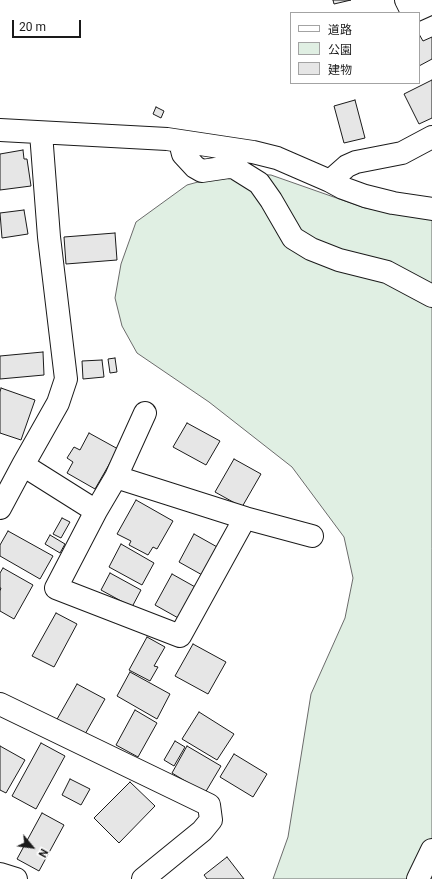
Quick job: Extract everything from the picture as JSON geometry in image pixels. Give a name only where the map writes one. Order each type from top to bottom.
[{"type":"street","points":[[406,0],[412,12],[432,3]]},
{"type":"street","points":[[0,130],[167,139],[253,152],[277,158],[364,196],[393,203],[432,209]]},
{"type":"street","points":[[0,508],[58,402],[66,379],[49,238],[42,133]]},
{"type":"street","points":[[330,181],[347,166],[356,162],[402,153],[432,137]]},
{"type":"street","points":[[180,142],[183,154],[195,167],[202,171],[229,167],[235,168],[259,183],[294,238],[311,249],[339,260],[387,272],[432,296]]},
{"type":"street","points":[[145,413],[116,477],[96,511],[56,588],[180,636],[245,518]]},
{"type":"street","points":[[23,465],[96,511]]},
{"type":"street","points":[[116,477],[245,518],[312,536]]},
{"type":"street","points":[[0,704],[209,805],[211,820],[202,831],[143,879]]},
{"type":"street","points":[[418,879],[432,850]]},
{"type":"street","points":[[0,874],[16,879]]},
{"type":"green space","points":[[227,174],[271,175],[365,208],[432,218],[432,879],[273,879],[288,837],[311,694],[345,618],[353,578],[344,537],[292,467],[209,402],[137,353],[122,326],[115,298],[121,264],[136,222],[187,185]]},
{"type":"building","points":[[333,0],[351,0],[334,4]]},
{"type":"building","points":[[420,36],[423,41],[432,37],[432,59],[420,65]]},
{"type":"building","points":[[432,80],[432,118],[419,124],[404,94]]},
{"type":"building","points":[[355,100],[365,138],[344,143],[334,106]]},
{"type":"building","points":[[156,107],[164,111],[161,118],[153,114]]},
{"type":"building","points":[[23,150],[24,159],[27,159],[31,186],[0,190],[0,154]]},
{"type":"building","points":[[24,210],[28,234],[2,238],[0,213]]},
{"type":"building","points":[[115,233],[117,260],[66,264],[64,237]]},
{"type":"building","points":[[43,352],[44,375],[0,379],[0,356]]},
{"type":"building","points":[[115,358],[117,372],[110,373],[108,359]]},
{"type":"building","points":[[102,360],[104,377],[83,379],[82,361]]},
{"type":"building","points":[[1,388],[35,400],[21,440],[0,433]]},
{"type":"building","points":[[187,423],[220,441],[206,465],[173,447]]},
{"type":"building","points":[[89,433],[118,449],[95,489],[67,473],[73,462],[67,458],[74,447],[80,450]]},
{"type":"building","points":[[234,459],[261,474],[242,507],[215,492]]},
{"type":"building","points":[[136,500],[173,521],[157,549],[153,547],[148,555],[129,545],[131,541],[117,534]]},
{"type":"building","points":[[62,518],[70,522],[61,538],[53,534]]},
{"type":"building","points":[[8,531],[53,556],[40,579],[0,556],[0,545]]},
{"type":"building","points":[[194,534],[219,548],[204,576],[179,562]]},
{"type":"building","points":[[50,535],[65,544],[60,553],[45,544]]},
{"type":"building","points":[[121,544],[154,563],[142,585],[109,567]]},
{"type":"building","points":[[3,568],[33,585],[14,619],[0,611],[0,573]]},
{"type":"building","points":[[110,573],[141,590],[132,607],[101,590]]},
{"type":"building","points":[[172,574],[197,588],[180,619],[155,605]]},
{"type":"building","points":[[56,613],[77,624],[54,667],[32,656]]},
{"type":"building","points":[[147,637],[165,647],[154,666],[158,667],[150,681],[129,670]]},
{"type":"building","points":[[193,644],[226,662],[208,694],[175,676]]},
{"type":"building","points":[[130,672],[170,694],[157,719],[117,696]]},
{"type":"building","points":[[77,684],[105,699],[84,736],[56,721]]},
{"type":"building","points":[[135,710],[157,723],[138,757],[116,745]]},
{"type":"building","points":[[199,712],[234,734],[217,760],[182,739]]},
{"type":"building","points":[[175,741],[185,747],[174,766],[164,760]]},
{"type":"building","points":[[41,743],[65,756],[36,809],[12,796]]},
{"type":"building","points":[[0,746],[25,760],[6,793],[0,790]]},
{"type":"building","points":[[187,746],[221,766],[205,793],[172,773]]},
{"type":"building","points":[[234,754],[267,774],[253,797],[220,777]]},
{"type":"building","points":[[70,779],[90,789],[81,805],[62,795]]},
{"type":"building","points":[[130,782],[155,806],[119,843],[94,818]]},
{"type":"building","points":[[42,813],[64,825],[39,871],[17,859]]},
{"type":"building","points":[[227,857],[244,879],[207,879],[204,875]]}]
